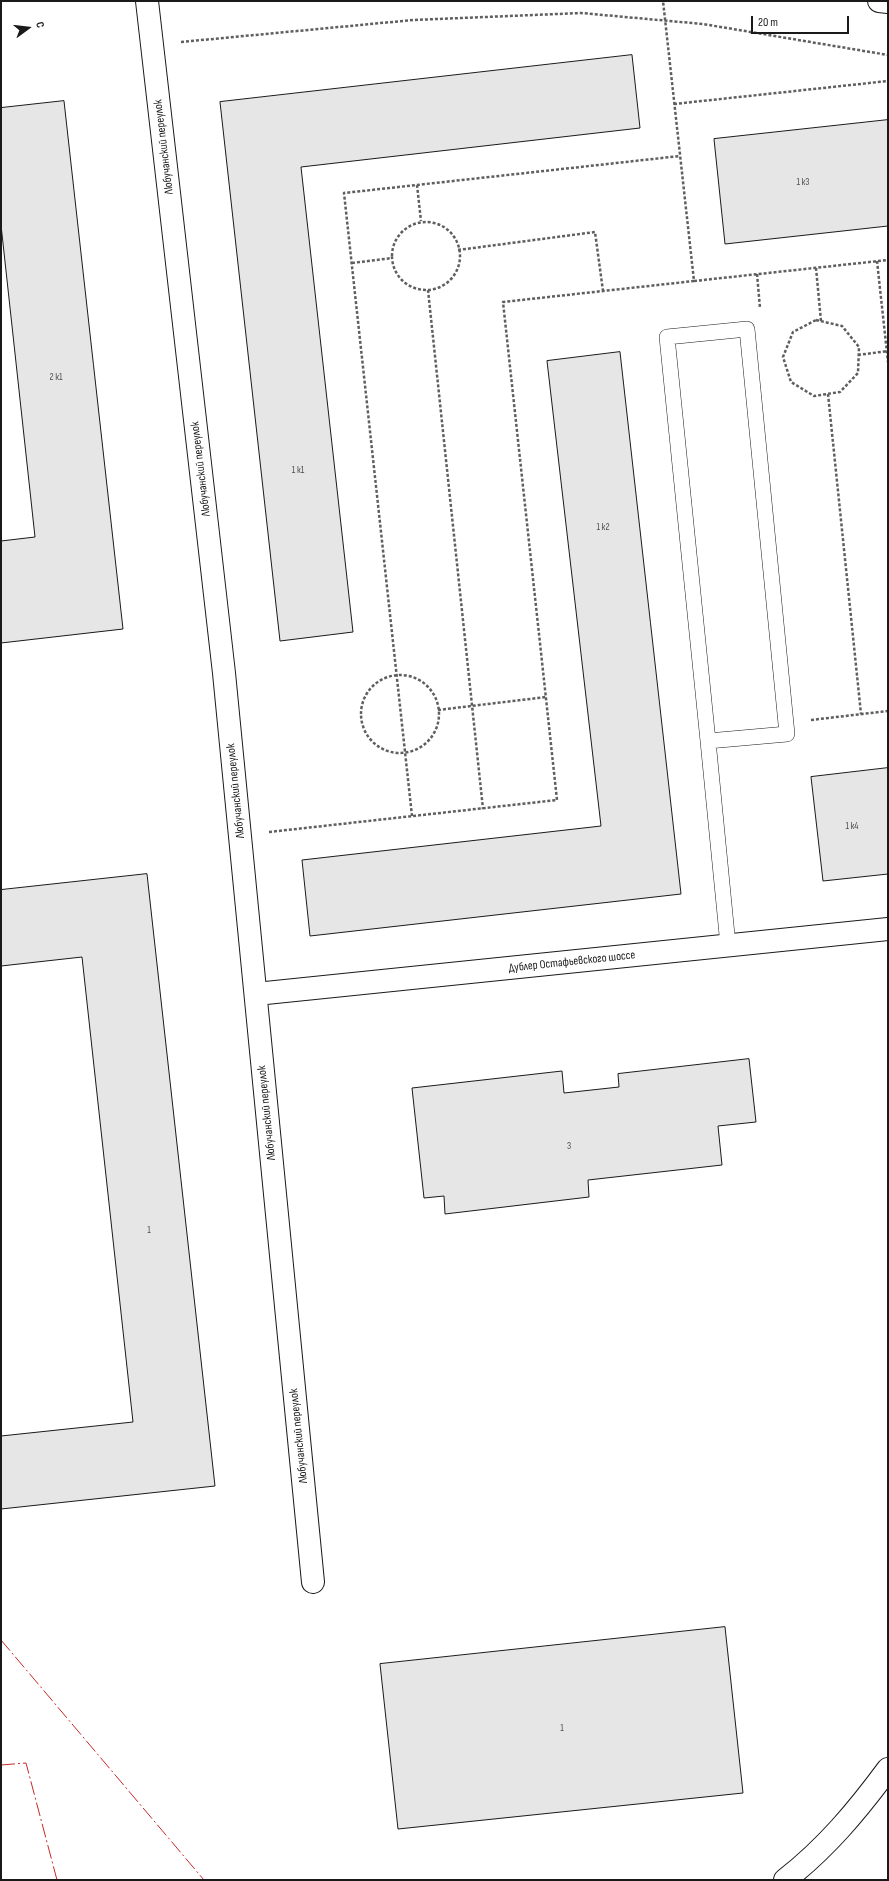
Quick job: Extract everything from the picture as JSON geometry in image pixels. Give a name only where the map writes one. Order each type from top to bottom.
[{"type":"street","name":"Любучанский переулок","points":[[147,1],[224,673],[313,1582]]},
{"type":"street","points":[[879,1],[888,2]]},
{"type":"street","name":"Дублер Остафьевского шоссе","points":[[256,994],[888,929]]},
{"type":"street","points":[[785,1880],[807,1863],[838,1833],[888,1769]]},
{"type":"lane","points":[[708,741],[787,734],[747,329],[668,337],[728,945]]},
{"type":"path","points":[[663,1],[694,281]]},
{"type":"path","points":[[152,45],[413,20],[581,13],[703,24],[888,55]]},
{"type":"path","points":[[674,104],[888,81]]},
{"type":"path","points":[[412,816],[344,193],[680,156]]},
{"type":"path","points":[[417,185],[421,221]]},
{"type":"path","points":[[421,221],[443,225],[457,241],[458,250],[460,262],[449,281],[428,290],[409,286],[394,271],[391,249],[402,230],[421,221]]},
{"type":"path","points":[[458,250],[595,232],[603,291]]},
{"type":"path","points":[[352,263],[392,258]]},
{"type":"path","points":[[240,835],[558,800],[503,302],[888,260]]},
{"type":"path","points":[[877,261],[888,362]]},
{"type":"path","points":[[816,268],[821,321]]},
{"type":"path","points":[[428,290],[483,809]]},
{"type":"path","points":[[816,320],[842,326],[858,347],[858,355],[858,373],[840,392],[814,396],[791,382],[783,357],[793,332],[816,320]]},
{"type":"path","points":[[858,355],[887,351]]},
{"type":"path","points":[[828,394],[860,714]]},
{"type":"path","points":[[397,675],[410,676],[422,682],[432,691],[438,703],[438,710],[440,716],[436,730],[429,741],[418,749],[405,753],[392,752],[379,747],[368,737],[362,725],[361,711],[365,698],[372,686],[384,678],[397,675]]},
{"type":"path","points":[[438,710],[546,698]]},
{"type":"path","points":[[786,722],[888,711]]},
{"type":"building","points":[[632,55],[640,128],[301,167],[353,632],[280,641],[220,102]]},
{"type":"building","points":[[64,101],[123,629],[1,643],[1,541],[35,537],[1,225],[1,108]]},
{"type":"building","points":[[888,120],[888,226],[725,244],[714,139]]},
{"type":"building","points":[[620,352],[681,894],[310,936],[302,860],[601,826],[547,361]]},
{"type":"building","points":[[888,768],[888,874],[823,881],[811,777]]},
{"type":"building","points":[[147,874],[215,1486],[1,1509],[1,1436],[133,1422],[82,957],[1,966],[1,890]]},
{"type":"building","points":[[749,1059],[756,1122],[718,1126],[722,1165],[588,1180],[589,1197],[445,1214],[444,1196],[424,1198],[412,1088],[562,1071],[564,1093],[619,1087],[618,1074]]},
{"type":"building","points":[[725,1627],[743,1793],[398,1829],[380,1664]]},
{"type":"power","points":[[1,1640],[204,1880]]},
{"type":"power","points":[[1,1765],[26,1763],[57,1880]]}]
